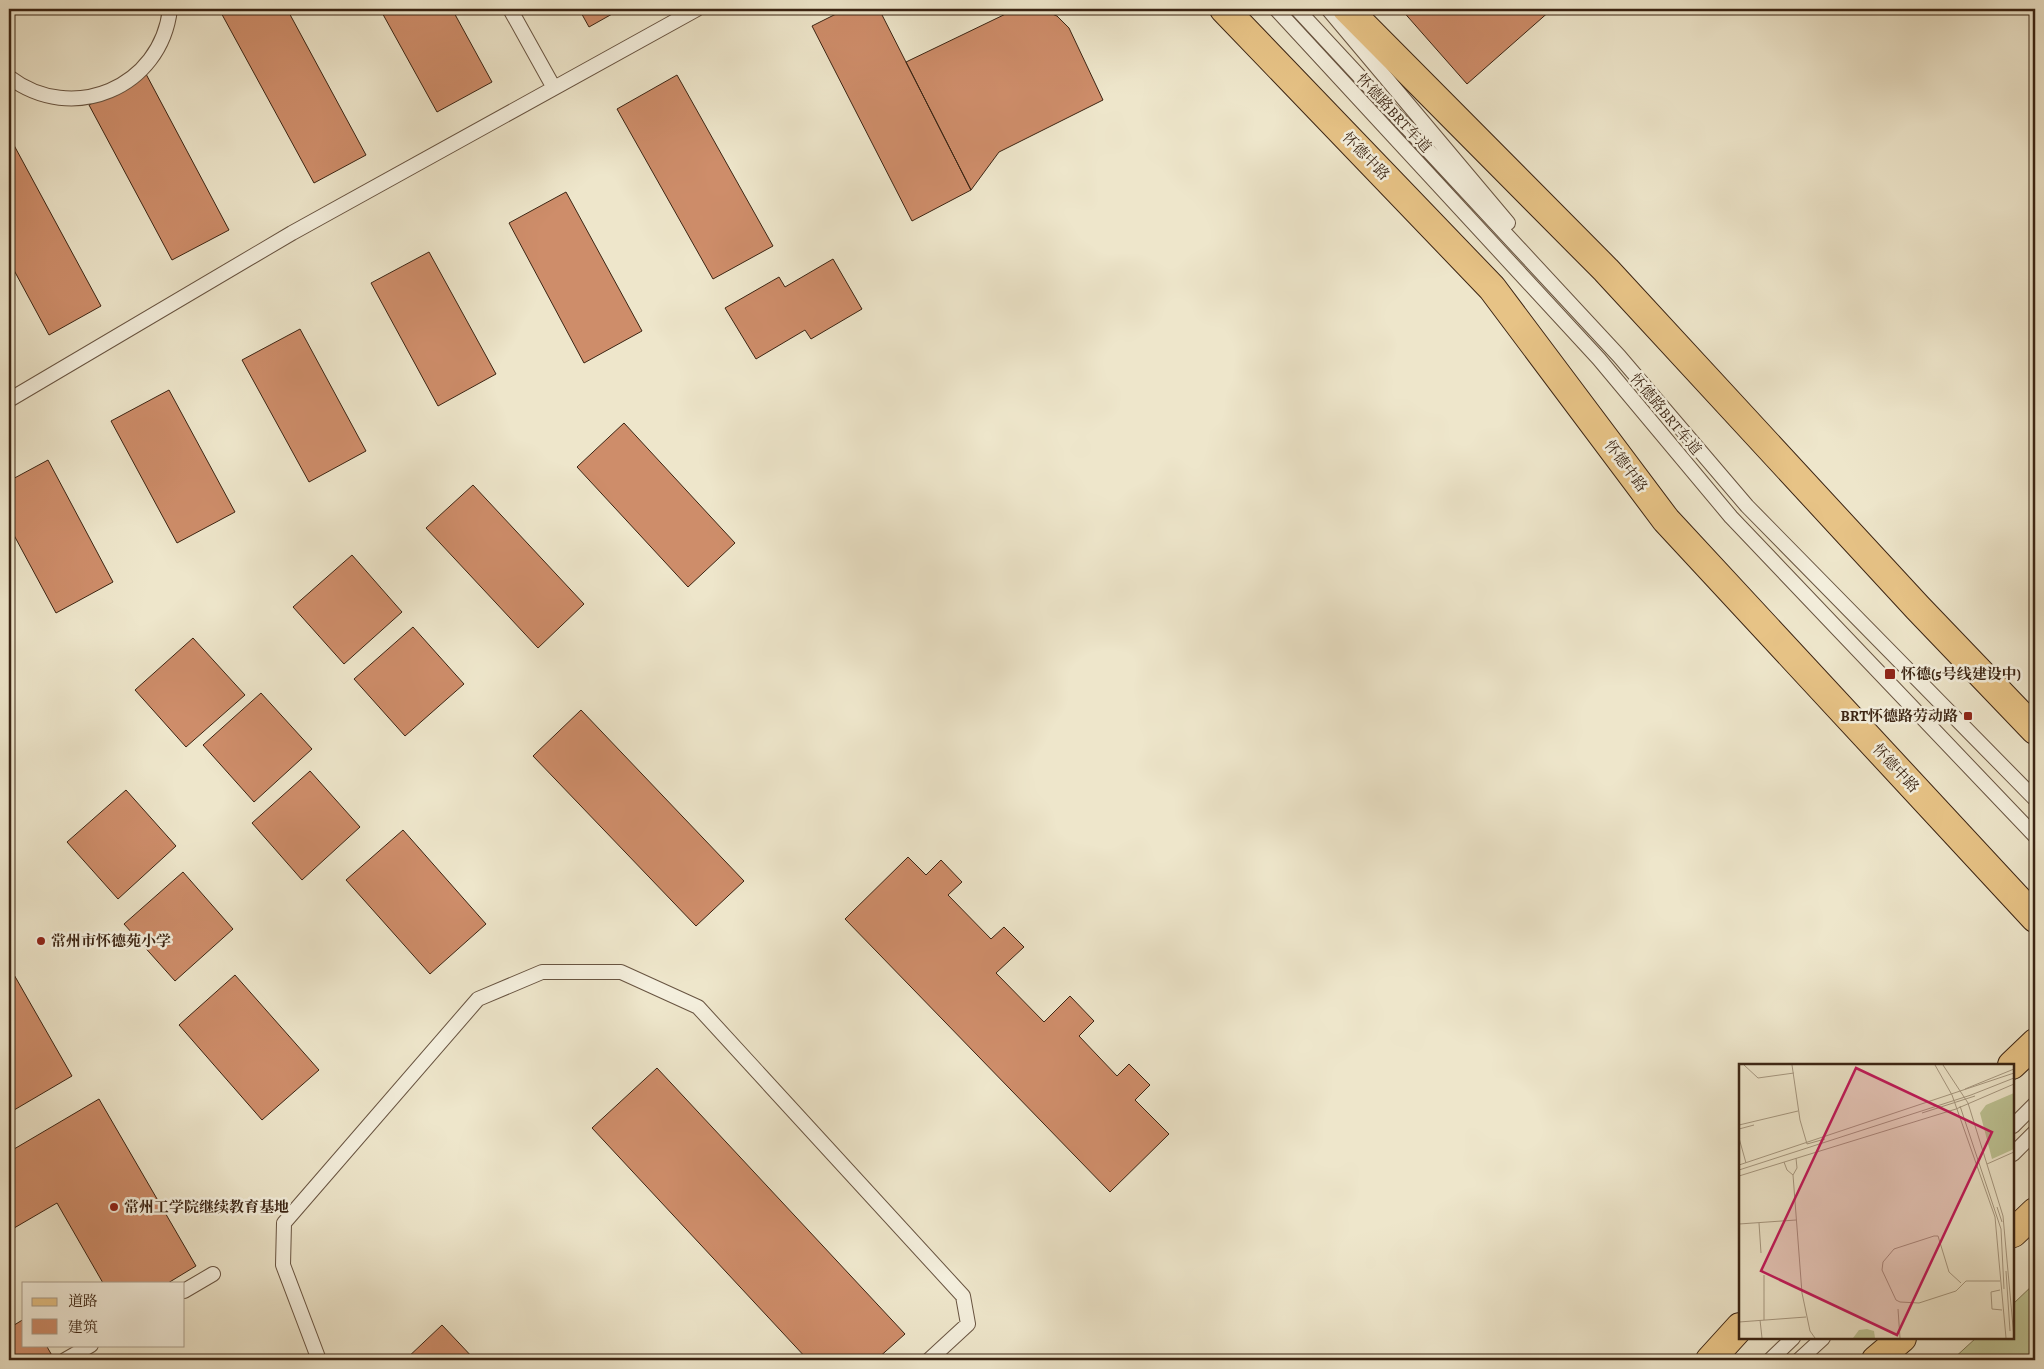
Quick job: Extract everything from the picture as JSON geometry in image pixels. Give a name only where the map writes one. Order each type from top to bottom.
[{"type":"main road","name":"怀德中路","points":[[1224,9],[1492,288],[1666,520],[2035,918]]},
{"type":"main road","points":[[1347,9],[1606,270],[1918,608],[2035,730]]},
{"type":"main road","points":[[2013,1064],[2035,1043]]},
{"type":"main road","points":[[2014,1232],[2035,1212]]},
{"type":"main road","points":[[1710,1360],[1739,1328]]},
{"type":"main road","points":[[1876,1360],[1901,1339]]},
{"type":"lane","points":[[9,77],[25,89],[59,99],[94,96],[127,82],[153,58],[168,26],[170,9]]},
{"type":"lane","points":[[510,9],[554,88]]},
{"type":"lane","points":[[9,400],[292,233],[697,9]]},
{"type":"lane","name":"怀德路BRT车道","points":[[1276,9],[1599,359],[1731,517],[2035,836]]},
{"type":"lane","name":"怀德路BRT车道","points":[[1297,9],[1619,356],[1747,506],[2035,799]]},
{"type":"lane","points":[[1328,9],[1619,356]]},
{"type":"lane","points":[[319,1360],[283,1265],[284,1222],[478,999],[542,972],[621,972],[698,1007],[963,1296],[968,1324],[929,1360]]},
{"type":"lane","points":[[2014,1125],[2035,1104]]},
{"type":"lane","points":[[2014,1153],[2035,1132]]},
{"type":"lane","points":[[185,1290],[213,1274]]},
{"type":"lane","points":[[1770,1360],[1793,1339]]},
{"type":"lane","points":[[1799,1360],[1822,1339]]},
{"type":"lane","points":[[65,1360],[89,1346]]},
{"type":"green space","points":[[2035,1283],[2035,1360],[1952,1360],[1975,1339],[2014,1339],[2014,1303]]},
{"type":"building","points":[[219,9],[287,9],[366,155],[314,183]]},
{"type":"building","points":[[380,9],[452,9],[492,82],[437,112]]},
{"type":"building","points":[[579,9],[621,9],[589,27]]},
{"type":"building","points":[[846,9],[879,9],[971,190],[912,221],[812,26]]},
{"type":"building","points":[[1016,9],[1040,9],[1057,16],[1069,28],[1103,100],[999,152],[971,190],[906,62]]},
{"type":"building","points":[[1401,9],[1550,9],[1551,10],[1467,84]]},
{"type":"building","points":[[146,74],[229,230],[172,260],[89,105]]},
{"type":"building","points":[[677,75],[773,246],[713,279],[617,109]]},
{"type":"building","points":[[9,136],[101,306],[49,335],[9,261]]},
{"type":"building","points":[[566,192],[642,331],[584,363],[509,223]]},
{"type":"building","points":[[429,252],[496,374],[438,406],[371,283]]},
{"type":"building","points":[[833,259],[862,309],[811,339],[805,330],[756,359],[725,308],[779,277],[785,287]]},
{"type":"building","points":[[300,329],[366,451],[309,482],[242,360]]},
{"type":"building","points":[[169,390],[235,512],[177,543],[111,421]]},
{"type":"building","points":[[624,423],[735,543],[688,587],[577,467]]},
{"type":"building","points":[[48,460],[113,582],[56,613],[9,526],[9,481]]},
{"type":"building","points":[[473,485],[584,604],[538,648],[426,528]]},
{"type":"building","points":[[352,555],[402,612],[344,664],[293,607]]},
{"type":"building","points":[[413,627],[464,684],[405,736],[354,679]]},
{"type":"building","points":[[193,638],[245,695],[186,747],[135,690]]},
{"type":"building","points":[[261,693],[312,749],[254,802],[203,745]]},
{"type":"building","points":[[581,710],[744,881],[696,926],[533,756]]},
{"type":"building","points":[[310,771],[360,827],[302,880],[252,823]]},
{"type":"building","points":[[126,790],[176,846],[118,899],[67,842]]},
{"type":"building","points":[[403,830],[486,924],[430,974],[346,880]]},
{"type":"building","points":[[908,857],[926,875],[941,860],[962,882],[948,895],[991,939],[1004,927],[1024,947],[996,973],[1044,1022],[1070,996],[1094,1021],[1079,1036],[1117,1076],[1129,1064],[1150,1085],[1135,1100],[1169,1134],[1110,1192],[845,919]]},
{"type":"building","points":[[183,872],[233,929],[175,981],[124,924]]},
{"type":"building","points":[[9,966],[72,1076],[9,1113]]},
{"type":"building","points":[[235,975],[319,1070],[262,1120],[179,1025]]},
{"type":"building","points":[[657,1068],[905,1334],[876,1360],[808,1360],[592,1128]]},
{"type":"building","points":[[99,1099],[196,1266],[170,1282],[102,1282],[57,1203],[9,1231],[9,1152]]},
{"type":"building","points":[[22,1320],[22,1346],[47,1346],[54,1359],[9,1360],[9,1323],[11,1327]]},
{"type":"building","points":[[442,1325],[475,1360],[405,1360]]},
{"type":"place","name":"怀德(5号线建设中)","points":[[1890,674]]},
{"type":"place","name":"BRT怀德路劳动路","points":[[1968,716]]},
{"type":"place","name":"常州市怀德苑小学","points":[[41,941]]},
{"type":"place","name":"常州工学院继续教育基地","points":[[114,1207]]}]
